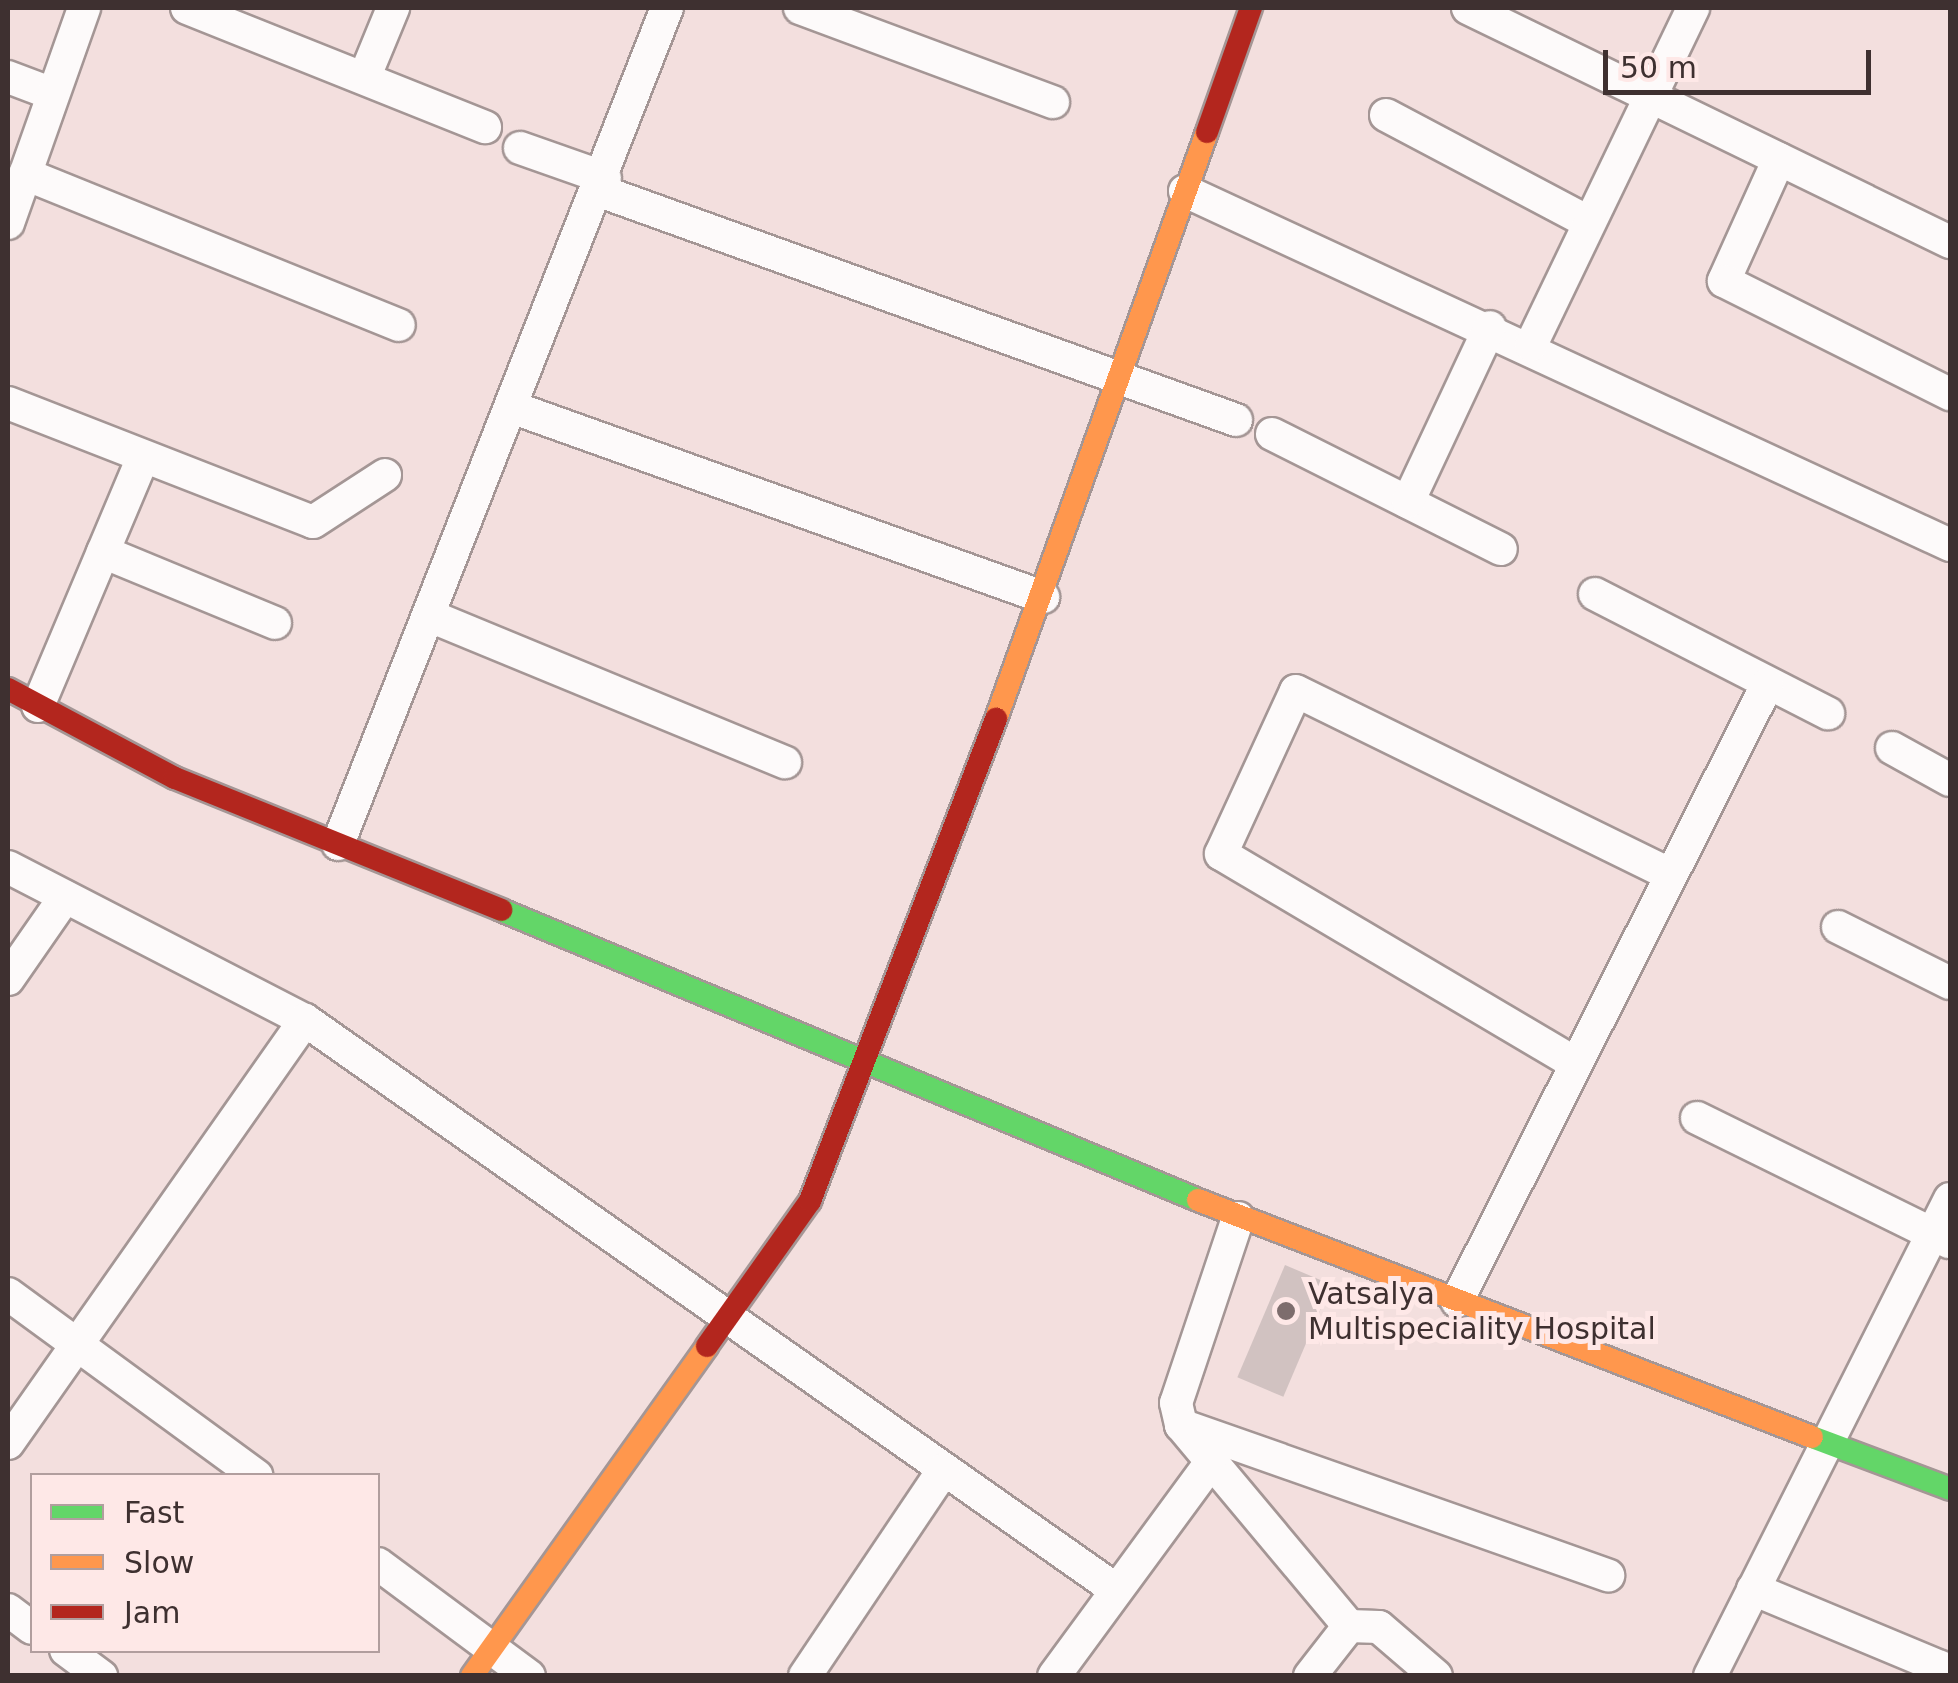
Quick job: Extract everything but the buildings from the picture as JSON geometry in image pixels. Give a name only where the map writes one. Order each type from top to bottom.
[{"type":"street","points":[[8,223],[84,8]]},
{"type":"street","points":[[187,8],[485,127]]},
{"type":"street","points":[[365,76],[393,8]]},
{"type":"street","points":[[338,844],[603,184],[667,8]]},
{"type":"street","points":[[800,8],[1052,102]]},
{"type":"street","points":[[472,1676],[724,1316],[810,1201],[862,1054],[1043,597],[1251,8]]},
{"type":"street","points":[[1468,8],[1950,242]]},
{"type":"street","points":[[1531,345],[1646,96],[1693,8]]},
{"type":"street","points":[[8,77],[53,94]]},
{"type":"street","points":[[1386,115],[1588,222]]},
{"type":"street","points":[[520,148],[603,184],[1120,380],[1236,420]]},
{"type":"street","points":[[1779,160],[1724,281],[1950,394]]},
{"type":"street","points":[[25,174],[398,324]]},
{"type":"street","points":[[1186,191],[1531,345],[1950,545]]},
{"type":"street","points":[[1408,502],[1490,327]]},
{"type":"street","points":[[8,403],[313,522],[385,474]]},
{"type":"street","points":[[514,408],[1043,597]]},
{"type":"street","points":[[1272,434],[1501,549]]},
{"type":"street","points":[[38,706],[143,457]]},
{"type":"street","points":[[103,552],[275,623]]},
{"type":"street","points":[[1595,594],[1828,714]]},
{"type":"street","points":[[430,616],[785,762]]},
{"type":"street","points":[[1456,1300],[1767,685]]},
{"type":"street","points":[[8,689],[175,778],[862,1054],[1238,1218],[1950,1488]]},
{"type":"street","points":[[1573,1062],[1221,854],[1296,692],[1670,874]]},
{"type":"street","points":[[1892,748],[1950,780]]},
{"type":"street","points":[[8,868],[305,1020],[1115,1589]]},
{"type":"street","points":[[8,980],[65,897]]},
{"type":"street","points":[[1838,927],[1950,984]]},
{"type":"street","points":[[8,1442],[305,1020]]},
{"type":"street","points":[[1697,1118],[1942,1238]]},
{"type":"street","points":[[1710,1676],[1828,1441],[1942,1238],[1950,1198]]},
{"type":"street","points":[[1238,1218],[1176,1403],[1180,1425],[1349,1626],[1379,1627],[1436,1676]]},
{"type":"street","points":[[8,1294],[253,1473]]},
{"type":"street","points":[[1180,1425],[1608,1575]]},
{"type":"street","points":[[1054,1676],[1210,1464]]},
{"type":"street","points":[[805,1676],[944,1470]]},
{"type":"street","points":[[380,1565],[528,1676]]},
{"type":"street","points":[[1753,1590],[1950,1671]]},
{"type":"street","points":[[8,1610],[30,1626]]},
{"type":"street","points":[[1310,1676],[1349,1626]]},
{"type":"street","points":[[70,1653],[102,1676]]},
{"type":"traffic: fast","points":[[501,910],[1198,1200]]},
{"type":"traffic: fast","points":[[1812,1437],[1950,1489]]},
{"type":"traffic: slow","points":[[996,719],[1207,132]]},
{"type":"traffic: slow","points":[[1198,1200],[1812,1437]]},
{"type":"traffic: slow","points":[[472,1676],[707,1346]]},
{"type":"traffic: jam","points":[[1207,132],[1251,8]]},
{"type":"traffic: jam","points":[[8,689],[175,778],[501,910]]},
{"type":"traffic: jam","points":[[707,1346],[810,1201],[996,719]]},
{"type":"place","name":"Vatsalya Multispeciality Hospital","points":[[1286,1311]]}]
